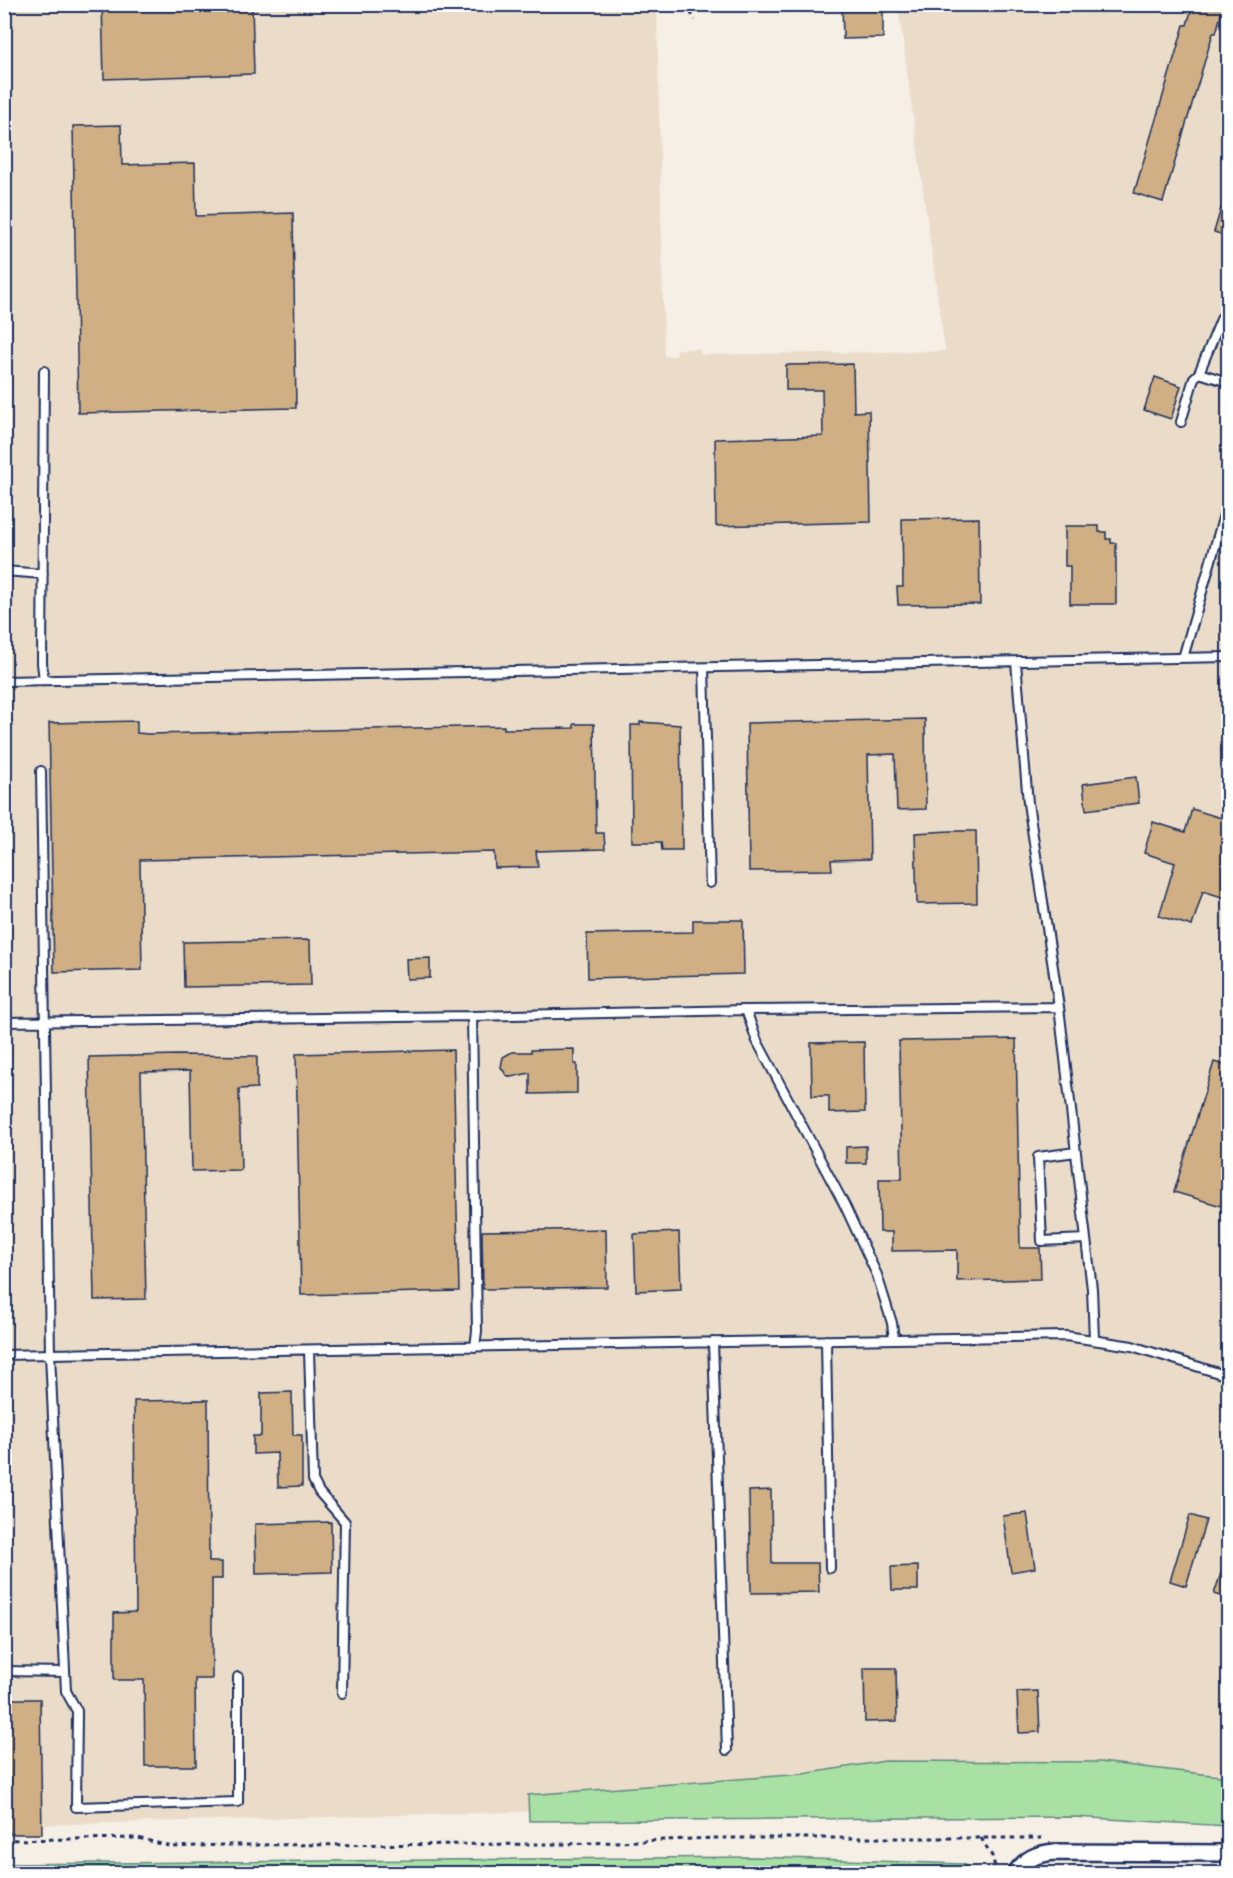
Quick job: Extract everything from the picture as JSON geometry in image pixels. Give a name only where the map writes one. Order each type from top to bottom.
[{"type":"street","points":[[1015,1874],[1023,1862],[1036,1854],[1055,1852],[1228,1853]]},
{"type":"lane","points":[[1181,422],[1194,378],[1199,373],[1222,317]]},
{"type":"lane","points":[[44,371],[42,663],[44,680]]},
{"type":"lane","points":[[1199,373],[1228,382]]},
{"type":"lane","points":[[1183,658],[1228,501]]},
{"type":"lane","points":[[4,571],[43,574]]},
{"type":"lane","points":[[4,681],[1228,657]]},
{"type":"lane","points":[[1016,662],[1029,803],[1059,1007],[1092,1289],[1094,1339]]},
{"type":"lane","points":[[704,668],[710,883]]},
{"type":"lane","points":[[41,771],[50,1354],[66,1691],[77,1711],[76,1807],[238,1802],[238,1677]]},
{"type":"lane","points":[[4,1022],[1059,1007]]},
{"type":"lane","points":[[746,1010],[757,1041],[830,1175],[877,1275],[892,1323],[894,1339]]},
{"type":"lane","points":[[472,1016],[476,1347]]},
{"type":"lane","points":[[1076,1152],[1038,1157],[1042,1241],[1086,1239]]},
{"type":"lane","points":[[4,1355],[1066,1336],[1132,1346],[1228,1376]]},
{"type":"lane","points":[[826,1340],[830,1568]]},
{"type":"lane","points":[[713,1342],[728,1750]]},
{"type":"lane","points":[[309,1350],[313,1480],[345,1522],[342,1693]]},
{"type":"lane","points":[[4,1671],[66,1672]]},
{"type":"path","points":[[686,4],[695,20]]},
{"type":"path","points":[[4,1840],[138,1838],[173,1847],[564,1844],[716,1838],[1048,1838]]},
{"type":"path","points":[[981,1838],[992,1856],[997,1874]]},
{"type":"shaded area","points":[[4,5],[657,5],[664,356],[676,356],[677,349],[700,349],[700,355],[945,351],[898,5],[1228,5],[1228,1805],[1043,1797],[5,1826]]},
{"type":"green space","points":[[885,1761],[1100,1762],[1228,1777],[1228,1826],[1074,1817],[529,1821],[528,1795],[803,1774]]},
{"type":"green space","points":[[755,1857],[964,1864],[972,1873],[4,1873],[5,1864]]},
{"type":"building","points":[[102,4],[252,4],[254,74],[104,79]]},
{"type":"building","points":[[842,4],[883,4],[883,38],[843,39]]},
{"type":"building","points":[[1193,4],[1224,4],[1216,33],[1213,33],[1163,202],[1134,193],[1184,25],[1187,25]]},
{"type":"building","points":[[121,125],[122,165],[195,163],[196,216],[293,213],[296,408],[78,413],[73,126]]},
{"type":"building","points":[[1225,195],[1228,196],[1228,236],[1214,232]]},
{"type":"building","points":[[853,364],[854,412],[869,411],[871,522],[716,526],[715,439],[823,436],[822,390],[786,390],[786,365]]},
{"type":"building","points":[[1155,377],[1181,386],[1171,419],[1144,410]]},
{"type":"building","points":[[979,518],[980,604],[898,605],[897,587],[903,587],[902,519]]},
{"type":"building","points":[[1065,526],[1099,526],[1099,532],[1106,532],[1106,539],[1111,539],[1111,543],[1116,543],[1116,604],[1070,604],[1070,566],[1065,566]]},
{"type":"building","points":[[925,719],[926,809],[897,810],[895,754],[868,755],[870,859],[831,860],[832,870],[749,871],[747,723]]},
{"type":"building","points":[[137,721],[137,733],[148,734],[504,726],[504,729],[574,728],[574,724],[594,724],[596,833],[604,833],[605,849],[536,851],[538,867],[495,868],[494,852],[140,860],[142,970],[54,972],[49,723]]},
{"type":"building","points":[[640,722],[680,725],[682,850],[662,850],[661,842],[632,842],[631,725],[640,725]]},
{"type":"building","points":[[1136,777],[1139,803],[1086,810],[1083,784]]},
{"type":"building","points":[[1192,809],[1228,820],[1228,899],[1203,891],[1192,926],[1159,916],[1175,863],[1144,853],[1153,822],[1185,832]]},
{"type":"building","points":[[976,831],[977,903],[917,904],[915,833]]},
{"type":"building","points":[[693,920],[743,920],[744,974],[588,978],[587,934],[693,932]]},
{"type":"building","points":[[310,940],[311,985],[184,987],[183,942]]},
{"type":"building","points":[[430,958],[430,978],[407,979],[406,959]]},
{"type":"building","points":[[1016,1039],[1020,1248],[1040,1248],[1041,1279],[957,1281],[957,1250],[892,1251],[892,1232],[880,1232],[879,1179],[902,1179],[899,1041]]},
{"type":"building","points":[[864,1042],[865,1112],[829,1113],[829,1096],[812,1096],[811,1043]]},
{"type":"building","points":[[574,1049],[574,1064],[577,1064],[577,1093],[530,1094],[530,1073],[511,1077],[506,1075],[501,1067],[503,1057],[512,1052]]},
{"type":"building","points":[[453,1050],[459,1291],[301,1295],[296,1054]]},
{"type":"building","points":[[257,1056],[257,1088],[239,1089],[241,1170],[192,1171],[190,1071],[141,1072],[146,1299],[94,1300],[89,1057]]},
{"type":"building","points":[[1214,1062],[1228,1066],[1228,1208],[1174,1192]]},
{"type":"building","points":[[866,1146],[866,1163],[846,1163],[846,1147]]},
{"type":"building","points":[[606,1229],[607,1287],[483,1289],[482,1231]]},
{"type":"building","points":[[679,1232],[681,1289],[636,1291],[634,1234]]},
{"type":"building","points":[[292,1392],[293,1435],[302,1435],[302,1486],[278,1487],[277,1453],[253,1454],[253,1436],[261,1436],[261,1393]]},
{"type":"building","points":[[208,1400],[209,1562],[222,1562],[222,1579],[212,1579],[212,1679],[195,1679],[196,1766],[145,1766],[144,1680],[114,1680],[114,1613],[136,1612],[134,1401]]},
{"type":"building","points":[[771,1490],[772,1563],[818,1563],[819,1592],[751,1593],[749,1491]]},
{"type":"building","points":[[1027,1513],[1035,1568],[1011,1572],[1003,1516]]},
{"type":"building","points":[[1190,1515],[1206,1520],[1186,1586],[1170,1581]]},
{"type":"building","points":[[331,1522],[332,1572],[256,1574],[255,1524]]},
{"type":"building","points":[[1226,1558],[1228,1558],[1228,1599],[1214,1594]]},
{"type":"building","points":[[918,1566],[918,1590],[892,1590],[891,1567]]},
{"type":"building","points":[[864,1668],[896,1668],[897,1721],[865,1722]]},
{"type":"building","points":[[1038,1691],[1040,1732],[1019,1733],[1017,1692]]},
{"type":"building","points":[[4,1699],[40,1699],[42,1834],[4,1834]]}]
